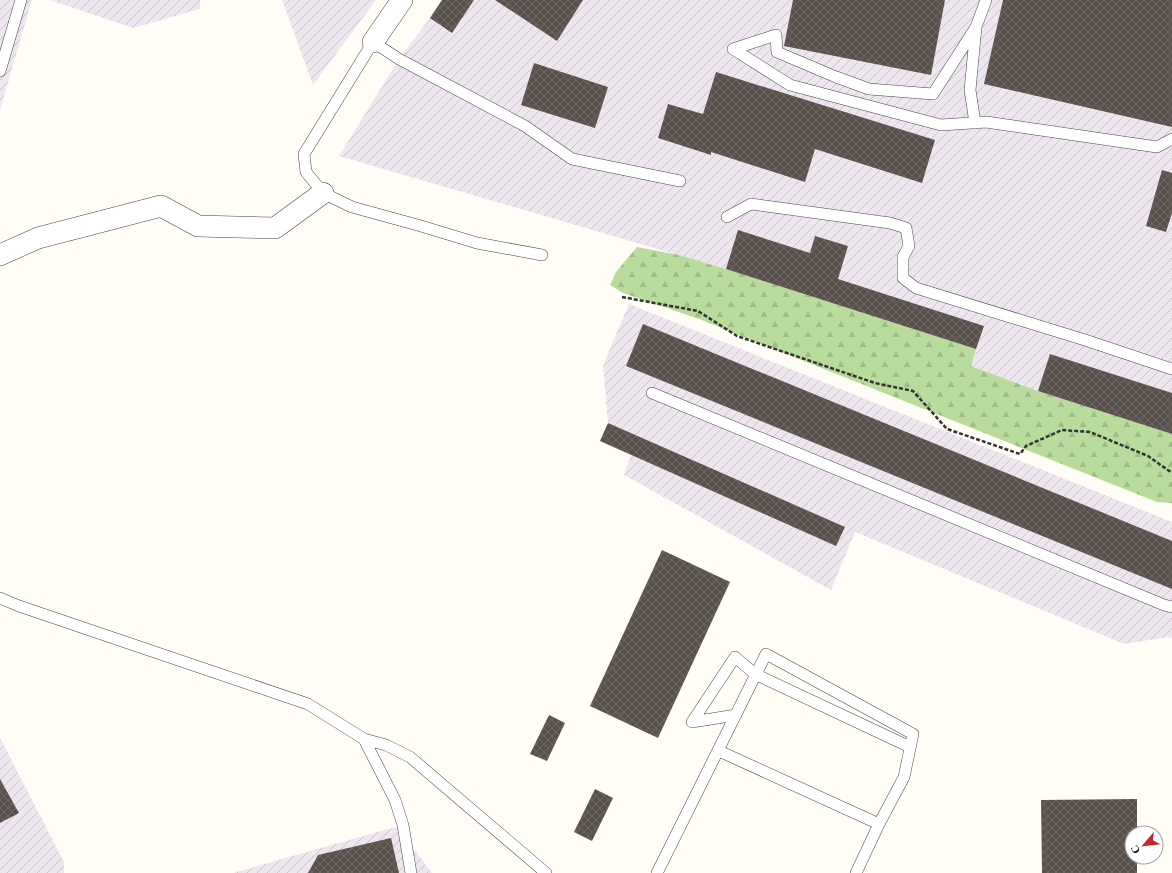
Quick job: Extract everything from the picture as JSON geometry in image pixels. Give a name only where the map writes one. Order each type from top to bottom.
[{"type":"street","points":[[373,42],[402,0]]},
{"type":"street","points":[[0,255],[38,238],[161,206],[198,226],[275,228],[323,193]]},
{"type":"lane","points":[[0,71],[21,0]]},
{"type":"lane","points":[[986,0],[976,27],[933,94],[869,89],[836,77],[777,52],[776,35],[733,49],[790,85],[941,125],[986,122],[1157,147],[1172,139]]},
{"type":"lane","points":[[975,123],[970,90],[976,27]]},
{"type":"lane","points":[[542,255],[477,243],[352,207],[323,193],[306,172],[304,154],[373,42],[399,59],[525,126],[572,159],[680,182]]},
{"type":"lane","points":[[727,217],[751,204],[890,223],[906,228],[908,246],[902,257],[903,278],[916,288],[1085,340],[1172,369]]},
{"type":"lane","points":[[652,393],[1172,607]]},
{"type":"lane","points":[[0,598],[19,606],[308,704],[364,739],[386,745],[410,757],[546,873]]},
{"type":"lane","points":[[657,873],[766,654],[913,734],[904,777],[879,824],[856,873]]},
{"type":"lane","points":[[736,715],[692,722],[735,657],[755,674],[910,748]]},
{"type":"lane","points":[[364,739],[395,800],[403,825],[411,873]]},
{"type":"lane","points":[[719,751],[879,824]]},
{"type":"path","points":[[622,297],[698,311],[737,336],[875,383],[913,391],[947,429],[1020,454],[1026,446],[1062,430],[1090,432],[1148,456],[1172,473]]},
{"type":"shaded area","points":[[0,0],[32,0],[0,110]]},
{"type":"shaded area","points":[[50,0],[200,0],[200,9],[133,28]]},
{"type":"shaded area","points":[[282,0],[376,0],[313,85]]},
{"type":"shaded area","points":[[442,0],[1172,0],[1172,434],[1038,391],[971,366],[976,350],[726,269],[339,156],[399,59]]},
{"type":"shaded area","points":[[629,304],[1172,522],[1172,638],[1168,637],[1124,644],[855,532],[831,590],[624,475],[631,455],[600,441],[608,423],[603,365]]},
{"type":"shaded area","points":[[0,738],[64,862],[64,873],[0,873]]},
{"type":"shaded area","points":[[409,824],[413,848],[432,873],[233,873],[388,829]]},
{"type":"green space","points":[[637,247],[679,255],[726,269],[976,349],[971,366],[1038,391],[1172,434],[1172,503],[1157,502],[699,319],[623,293],[610,285],[616,272]]},
{"type":"building","points":[[442,0],[474,0],[452,33],[430,18]]},
{"type":"building","points":[[495,0],[583,0],[557,41]]},
{"type":"building","points":[[793,0],[945,0],[931,75],[784,46]]},
{"type":"building","points":[[1003,0],[1172,0],[1172,127],[984,84]]},
{"type":"building","points":[[534,63],[608,87],[595,128],[521,105]]},
{"type":"building","points":[[716,72],[935,140],[922,183],[815,149],[805,182],[711,152],[711,155],[658,138],[668,104],[703,114]]},
{"type":"building","points":[[1162,170],[1172,173],[1172,213],[1166,232],[1146,226]]},
{"type":"building","points":[[738,230],[810,253],[815,236],[848,246],[838,279],[984,326],[976,349],[726,269]]},
{"type":"building","points":[[643,324],[1172,541],[1172,589],[626,366]]},
{"type":"building","points":[[1050,354],[1172,393],[1172,434],[1038,391]]},
{"type":"building","points":[[608,423],[845,527],[836,546],[600,441]]},
{"type":"building","points":[[662,550],[730,582],[658,738],[590,706]]},
{"type":"building","points":[[549,715],[565,723],[547,761],[530,754]]},
{"type":"building","points":[[0,779],[19,813],[0,823]]},
{"type":"building","points":[[595,789],[613,798],[592,841],[574,832]]},
{"type":"building","points":[[1137,799],[1137,825],[1124,825],[1124,865],[1137,865],[1137,873],[1042,873],[1041,800]]},
{"type":"building","points":[[391,838],[399,873],[308,873],[318,855]]}]
